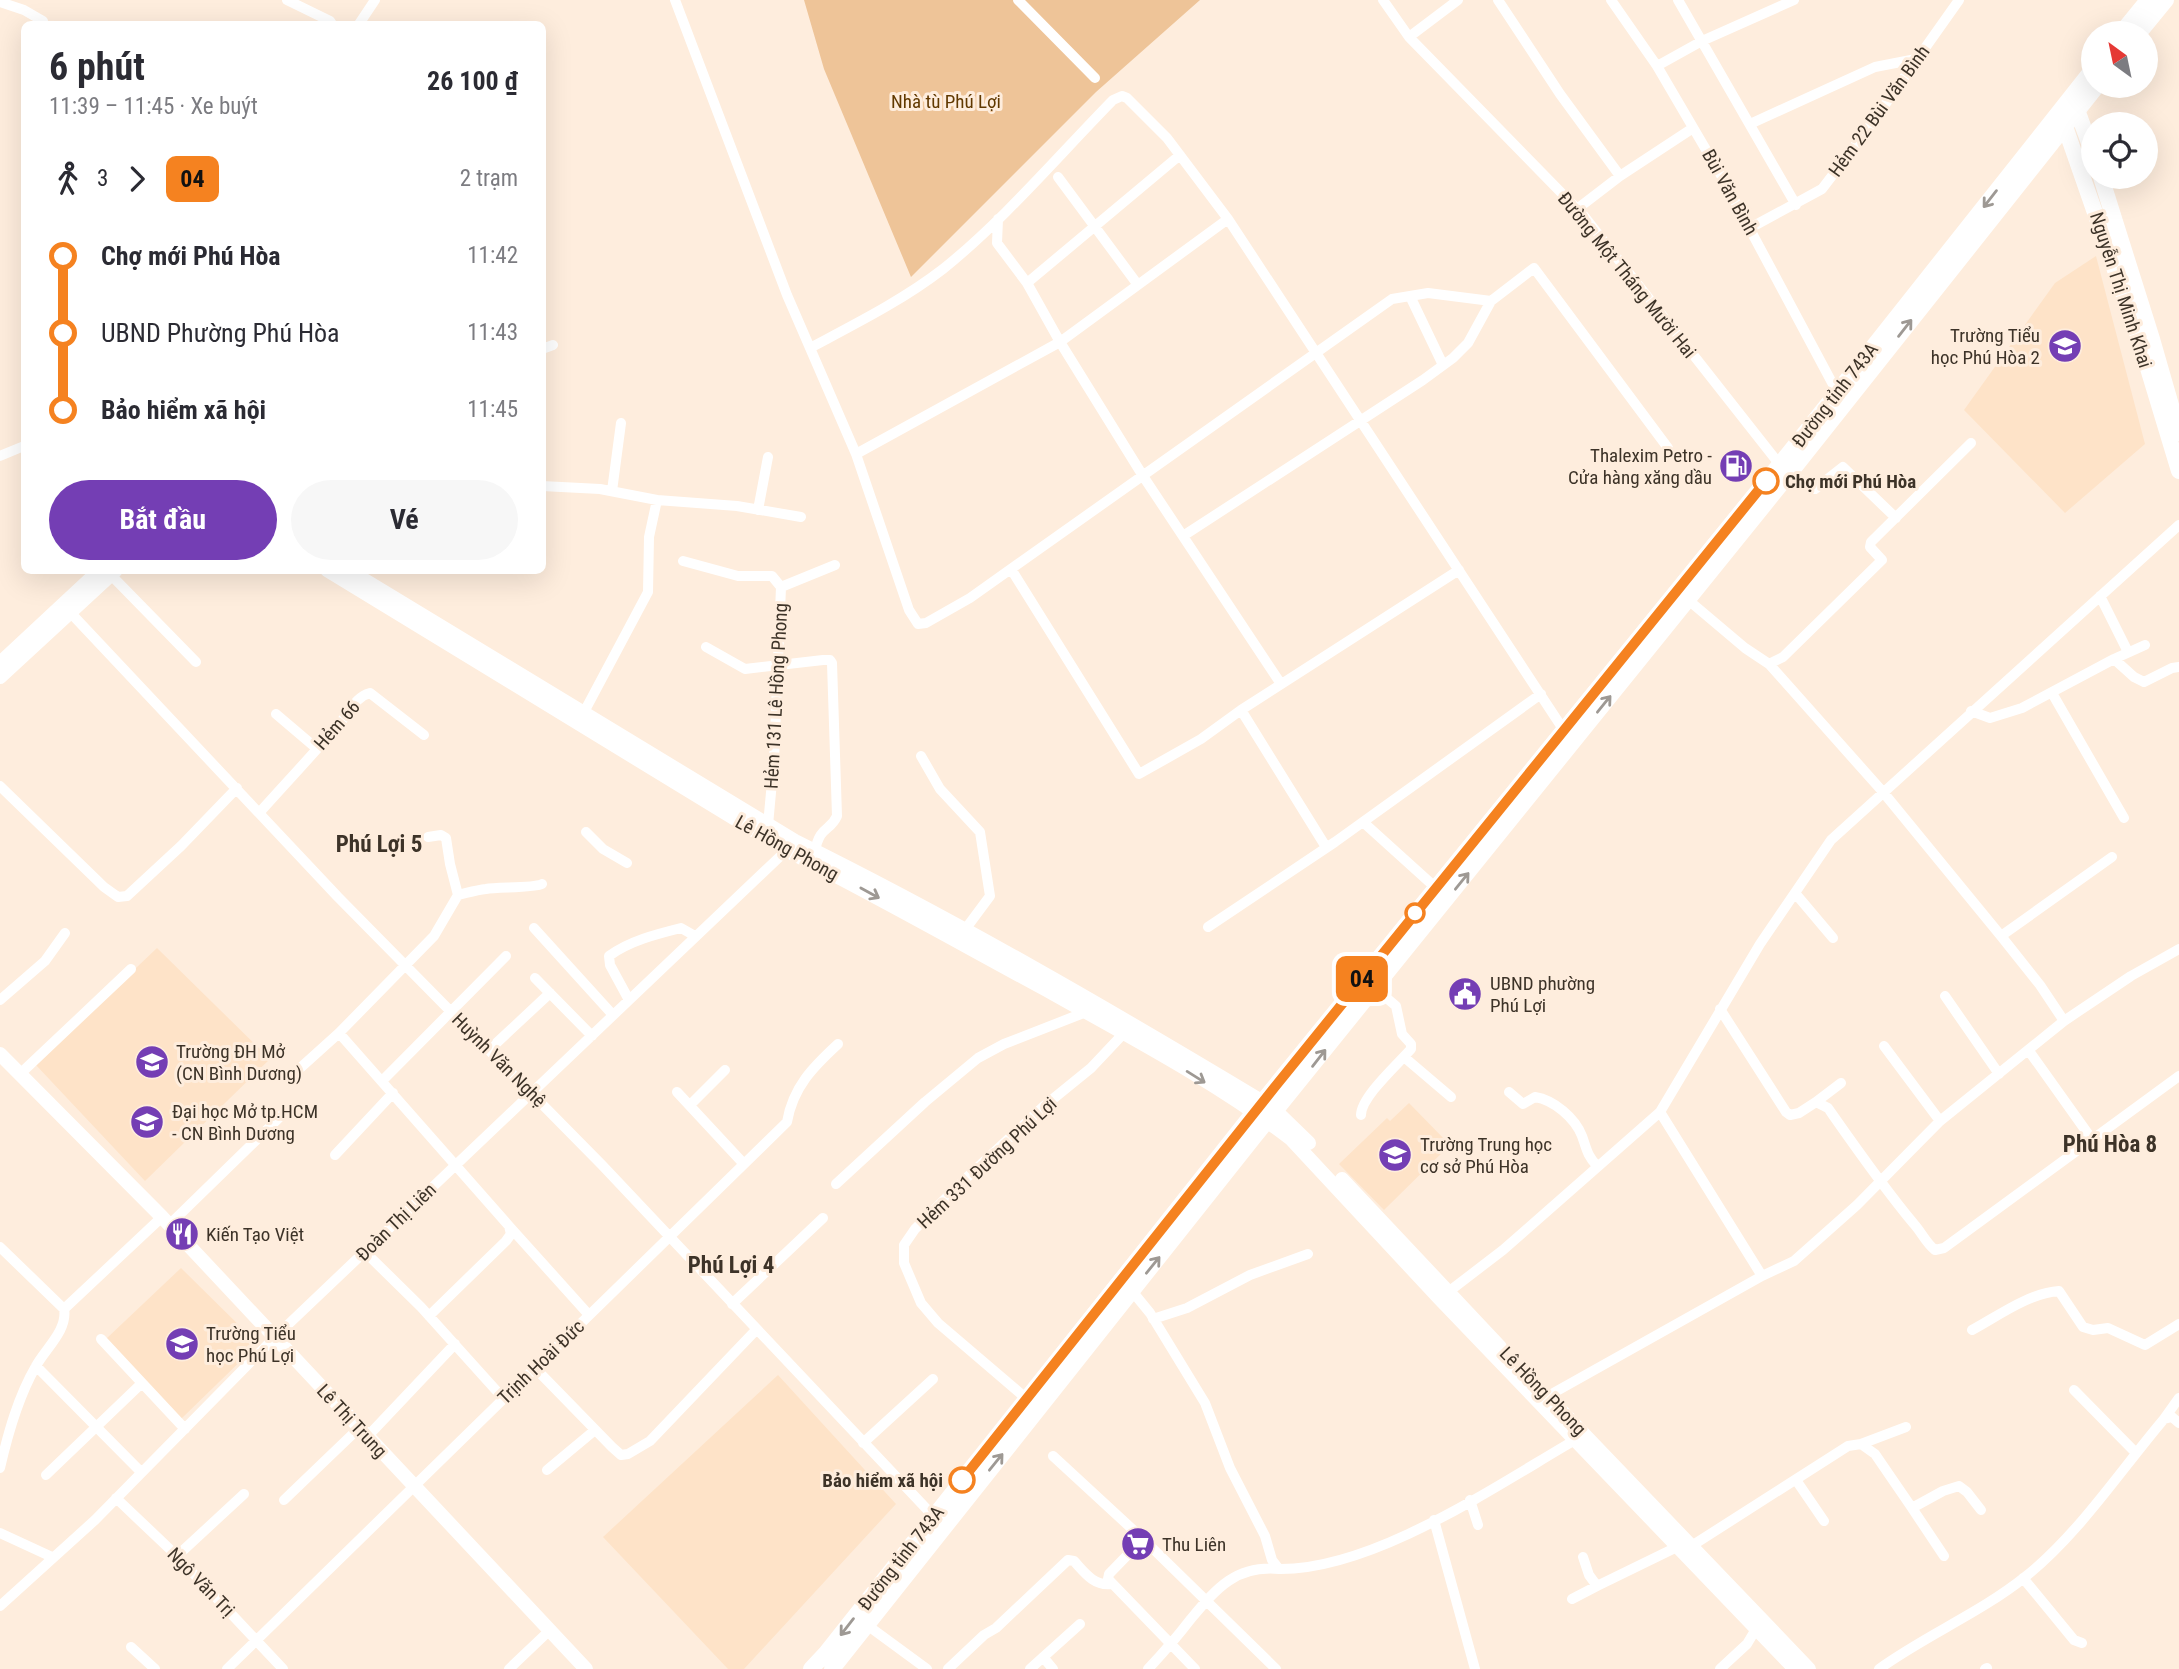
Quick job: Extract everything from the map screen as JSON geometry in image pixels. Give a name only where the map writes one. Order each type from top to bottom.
[{"type":"main road","points":[[2131,21],[2148,0]]},
{"type":"main road","points":[[2149,21],[2166,0]]},
{"type":"main road","name":"Đường tỉnh 743A","points":[[2075,103],[2081,92]]},
{"type":"main road","name":"Đường tỉnh 743A","points":[[832,1669],[867,1625],[1027,1399],[1259,1107],[1405,938],[1785,469],[2062,117],[2081,98]]},
{"type":"main road","points":[[2075,103],[2081,120]]},
{"type":"main road","name":"Nguyễn Thị Minh Khai","points":[[2062,117],[2179,433]]},
{"type":"main road","name":"Nguyễn Thị Minh Khai","points":[[2104,189],[2179,471]]},
{"type":"main road","name":"Đường tỉnh 743A","points":[[811,1669],[1132,1292],[1376,989],[1436,888],[1488,836]]},
{"type":"street","points":[[287,0],[330,21]]},
{"type":"street","points":[[361,21],[375,0]]},
{"type":"street","points":[[675,0],[787,295],[856,454],[909,610],[916,623],[926,623],[970,598],[1392,299],[1429,293],[1491,302]]},
{"type":"street","points":[[1018,0],[1095,78]]},
{"type":"street","name":"Đường Một Tháng Mười Hai","points":[[1384,0],[1409,37],[1577,209],[1785,469],[1815,489],[1836,470],[1846,468],[1896,518]]},
{"type":"street","points":[[1409,37],[1458,0]]},
{"type":"street","points":[[1498,0],[1560,94],[1620,176]]},
{"type":"street","name":"Bùi Văn Bình","points":[[1611,0],[1657,66],[1842,396]]},
{"type":"street","points":[[1678,0],[1796,205]]},
{"type":"street","points":[[1657,66],[1702,41],[1794,0]]},
{"type":"street","name":"Hẻm 22 Bùi Văn Bình","points":[[1750,228],[1822,189],[1959,0]]},
{"type":"street","points":[[0,2],[24,10],[43,21]]},
{"type":"street","points":[[1750,124],[1875,66],[1916,59]]},
{"type":"street","points":[[810,348],[886,307],[943,269],[998,219],[1118,97],[1122,96],[1132,102],[1180,155],[1228,219],[1570,734]]},
{"type":"street","points":[[1577,209],[1620,176],[1693,128]]},
{"type":"street","points":[[1027,283],[1180,155]]},
{"type":"street","points":[[1058,177],[1138,285]]},
{"type":"street","points":[[998,219],[997,243],[1027,283],[1060,342],[1143,476],[1281,684]]},
{"type":"street","points":[[856,454],[1060,342],[1228,219]]},
{"type":"street","points":[[1183,536],[1453,358],[1468,343],[1491,302],[1534,268],[1668,449]]},
{"type":"street","points":[[1410,296],[1443,365]]},
{"type":"street","points":[[612,491],[621,423]]},
{"type":"street","points":[[1769,664],[1783,657],[1882,560],[1869,544],[1971,443]]},
{"type":"street","points":[[0,456],[21,447]]},
{"type":"street","points":[[758,510],[768,457]]},
{"type":"street","points":[[546,486],[612,491],[657,500],[801,517]]},
{"type":"street","points":[[583,714],[648,592],[649,537],[657,500]]},
{"type":"street","points":[[1444,1296],[1503,1250],[1660,1112],[1720,1009],[1831,840],[2179,525]]},
{"type":"street","name":"Hẻm 131 Lê Hồng Phong","points":[[683,561],[738,576],[772,576],[781,587],[774,760],[768,825]]},
{"type":"street","points":[[781,587],[835,565]]},
{"type":"street","points":[[1011,569],[1139,774],[1201,738],[1460,570]]},
{"type":"street","points":[[0,663],[107,574]]},
{"type":"street","points":[[111,574],[197,662]]},
{"type":"street","name":"Lê Hồng Phong","points":[[334,574],[852,883],[1259,1107]]},
{"type":"street","name":"Lê Hồng Phong","points":[[355,574],[768,825],[791,846],[815,851],[1140,1028],[1273,1117],[1544,1399],[1693,1545],[1809,1669]]},
{"type":"street","points":[[1682,595],[1745,648],[1769,664],[1882,792],[2001,936],[2040,985],[2064,1021]]},
{"type":"street","points":[[2100,596],[2128,652]]},
{"type":"street","points":[[0,677],[67,608]]},
{"type":"street","name":"Huỳnh Văn Nghệ","points":[[67,608],[338,897],[532,1094],[938,1522]]},
{"type":"street","points":[[1971,711],[1990,718],[2022,708],[2146,645]]},
{"type":"street","points":[[706,647],[745,669],[823,660],[830,660],[832,663],[837,816],[834,822],[821,832],[815,851]]},
{"type":"street","points":[[2115,659],[2134,677],[2144,682],[2179,667]]},
{"type":"street","name":"Hẻm 66","points":[[260,812],[341,722],[358,699],[370,693],[424,735]]},
{"type":"street","points":[[2052,693],[2124,818]]},
{"type":"street","points":[[1208,927],[1326,848],[1541,694]]},
{"type":"street","points":[[1241,710],[1326,848]]},
{"type":"street","points":[[276,714],[316,748]]},
{"type":"street","points":[[922,756],[940,789],[980,832],[990,896],[964,931]]},
{"type":"street","points":[[0,786],[104,887],[118,897],[127,896],[237,788]]},
{"type":"street","points":[[1363,821],[1436,888]]},
{"type":"street","points":[[586,832],[603,849],[627,863]]},
{"type":"street","points":[[288,1079],[339,1033],[434,936],[458,895],[446,838],[441,835],[428,836]]},
{"type":"street","name":"Đoàn Thị Liên","points":[[0,1606],[73,1541],[275,1338],[791,846]]},
{"type":"street","points":[[2001,936],[2112,857]]},
{"type":"street","points":[[458,895],[482,889],[537,887],[541,884]]},
{"type":"street","points":[[1795,893],[1833,938]]},
{"type":"street","points":[[534,928],[613,1016]]},
{"type":"street","points":[[629,1000],[608,957],[640,940],[663,932],[681,928],[695,936]]},
{"type":"street","points":[[0,1000],[45,961],[65,933]]},
{"type":"street","points":[[1544,1399],[1762,1276],[1794,1261],[1880,1183],[1940,1121],[2064,1021],[2131,976],[2179,949]]},
{"type":"street","points":[[382,1081],[506,956]]},
{"type":"street","points":[[20,1074],[131,969]]},
{"type":"street","points":[[536,978],[592,1036]]},
{"type":"street","points":[[1361,1115],[1361,1108],[1370,1093],[1404,1057],[1411,1044],[1402,1034],[1396,1006],[1376,989]]},
{"type":"street","points":[[489,1050],[550,993]]},
{"type":"street","points":[[1944,996],[1999,1074]]},
{"type":"street","points":[[1720,1009],[1790,1115],[1799,1113],[1841,1083]]},
{"type":"street","points":[[836,1184],[925,1102],[978,1058],[1004,1044],[1086,1012]]},
{"type":"street","points":[[339,1033],[589,1315]]},
{"type":"street","name":"Hẻm 331 Đường Phú Lợi","points":[[1027,1399],[938,1323],[921,1303],[904,1263],[904,1245],[915,1229],[963,1181],[1043,1107],[1091,1068],[1124,1033]]},
{"type":"street","name":"Trịnh Hoài Đức","points":[[227,1669],[787,1122],[789,1109],[804,1077],[838,1044]]},
{"type":"street","points":[[1884,1046],[1940,1121]]},
{"type":"street","points":[[2029,1051],[2091,1138]]},
{"type":"street","name":"Lê Thị Trung","points":[[0,1054],[165,1221],[586,1669]]},
{"type":"street","points":[[1404,1057],[1451,1097]]},
{"type":"street","points":[[690,1105],[725,1070]]},
{"type":"street","points":[[1816,1102],[1828,1108],[1880,1183],[1921,1231],[1927,1244],[1935,1250],[1944,1248],[2179,1076]]},
{"type":"street","points":[[677,1092],[743,1163]]},
{"type":"street","points":[[1509,1092],[1523,1104],[1535,1097],[1557,1106],[1576,1125],[1588,1155],[1597,1166]]},
{"type":"street","points":[[335,1155],[393,1093]]},
{"type":"street","points":[[1660,1112],[1762,1276]]},
{"type":"street","points":[[64,1310],[283,1114]]},
{"type":"street","points":[[732,1304],[823,1218]]},
{"type":"street","points":[[429,1316],[506,1241],[511,1234],[509,1226]]},
{"type":"street","points":[[0,1247],[64,1310],[66,1316],[22,1393],[6,1440],[0,1468]]},
{"type":"street","points":[[365,1252],[429,1316],[503,1398]]},
{"type":"street","points":[[1153,1319],[1187,1308],[1250,1275],[1308,1254]]},
{"type":"street","points":[[1972,1330],[2047,1292],[2059,1291],[2083,1327],[2093,1330],[2108,1328],[2145,1345],[2179,1324]]},
{"type":"street","points":[[1132,1292],[1153,1319],[1205,1404],[1219,1445],[1265,1536],[1272,1560],[1279,1569]]},
{"type":"street","points":[[536,1369],[621,1455],[628,1454],[650,1441],[756,1330]]},
{"type":"street","points":[[101,1339],[185,1429]]},
{"type":"street","points":[[284,1500],[363,1432],[455,1344]]},
{"type":"street","points":[[36,1366],[141,1472]]},
{"type":"street","points":[[863,1443],[933,1379]]},
{"type":"street","points":[[46,1475],[142,1383]]},
{"type":"street","points":[[2074,1390],[2136,1453]]},
{"type":"street","points":[[1879,1669],[1911,1646],[1994,1600],[2023,1578],[2075,1527],[2179,1398]]},
{"type":"street","name":"Lê Hồng Phong","points":[[1544,1399],[1575,1440],[1795,1669]]},
{"type":"street","points":[[2164,1419],[2172,1417],[2179,1423]]},
{"type":"street","points":[[1693,1545],[1848,1446],[1861,1444],[1906,1427]]},
{"type":"street","points":[[547,1470],[595,1430]]},
{"type":"street","points":[[1148,1669],[1218,1587],[1246,1572],[1264,1567],[1279,1569],[1313,1565],[1378,1548],[1471,1500],[1575,1440]]},
{"type":"street","points":[[1861,1444],[1875,1454],[1944,1556]]},
{"type":"street","points":[[1053,1456],[1143,1539],[1276,1669]]},
{"type":"street","points":[[1796,1480],[1824,1521]]},
{"type":"street","points":[[1912,1508],[1943,1491],[1959,1486],[1981,1510]]},
{"type":"street","points":[[177,1556],[244,1494]]},
{"type":"street","name":"Ngô Văn Trị","points":[[116,1498],[177,1556],[283,1669]]},
{"type":"street","points":[[1471,1500],[1478,1525]]},
{"type":"street","points":[[1434,1520],[1475,1669]]},
{"type":"street","points":[[0,1533],[52,1557]]},
{"type":"street","points":[[1143,1539],[1109,1574],[1111,1584],[1195,1669]]},
{"type":"street","points":[[1572,1599],[1677,1547]]},
{"type":"street","points":[[1583,1557],[1589,1575],[1597,1586]]},
{"type":"street","points":[[948,1669],[1069,1560],[1074,1561],[1091,1579],[1101,1585],[1111,1584]]},
{"type":"street","points":[[2023,1578],[2074,1640],[2082,1643]]},
{"type":"street","points":[[1030,1669],[1080,1624]]},
{"type":"street","points":[[867,1625],[927,1669]]},
{"type":"street","points":[[1720,1669],[1747,1644],[1756,1629]]},
{"type":"street","points":[[509,1669],[550,1630]]},
{"type":"street","points":[[131,1647],[155,1669]]},
{"type":"street","points":[[1043,1657],[1053,1669]]},
{"type":"shaded area","name":"Trường Tiểu học Phú Hòa 2","points":[[2096,256],[2145,444],[2065,513],[1964,410],[2055,283]]},
{"type":"shaded area","name":"Đại học Mở tp.HCM - CN Bình Dương","points":[[157,948],[270,1059],[145,1181],[35,1064]]},
{"type":"shaded area","name":"Trường Trung học cơ sở Phú Hòa","points":[[1409,1103],[1450,1145],[1384,1210],[1339,1164],[1387,1118],[1390,1121]]},
{"type":"shaded area","name":"Trường Tiểu học Phú Lợi","points":[[181,1268],[253,1339],[253,1349],[181,1419],[106,1339]]},
{"type":"shaded area","points":[[778,1375],[896,1504],[744,1669],[728,1669],[603,1537]]},
{"type":"green space","name":"Nhà tù Phú Lợi","points":[[804,0],[1200,0],[1096,92],[911,277],[824,69]]},
{"type":"bus line","name":"04","points":[[962,1480],[1274,1088],[1766,481]]},
{"type":"place","name":"Trường Tiểu học Phú Hòa 2","points":[[2065,346]]},
{"type":"place","name":"Thalexim Petro - Cửa hàng xăng dầu","points":[[1736,466]]},
{"type":"place","name":"Chợ mới Phú Hòa","points":[[1766,481]]},
{"type":"place","name":"UBND phường Phú Lợi","points":[[1465,994]]},
{"type":"place","name":"Trường ĐH Mở (CN Bình Dương)","points":[[152,1062]]},
{"type":"place","name":"Đại học Mở tp.HCM - CN Bình Dương","points":[[147,1122]]},
{"type":"place","name":"Trường Trung học cơ sở Phú Hòa","points":[[1395,1155]]},
{"type":"place","name":"Kiến Tạo Việt","points":[[182,1234]]},
{"type":"place","name":"Trường Tiểu học Phú Lợi","points":[[182,1344]]},
{"type":"place","name":"Bảo hiểm xã hội","points":[[962,1480]]},
{"type":"place","name":"Thu Liên","points":[[1138,1544]]},
{"type":"district","name":"Phú Lợi 5","points":[[379,844]]},
{"type":"district","name":"Phú Hòa 8","points":[[2110,1144]]},
{"type":"district","name":"Phú Lợi 4","points":[[731,1265]]}]
